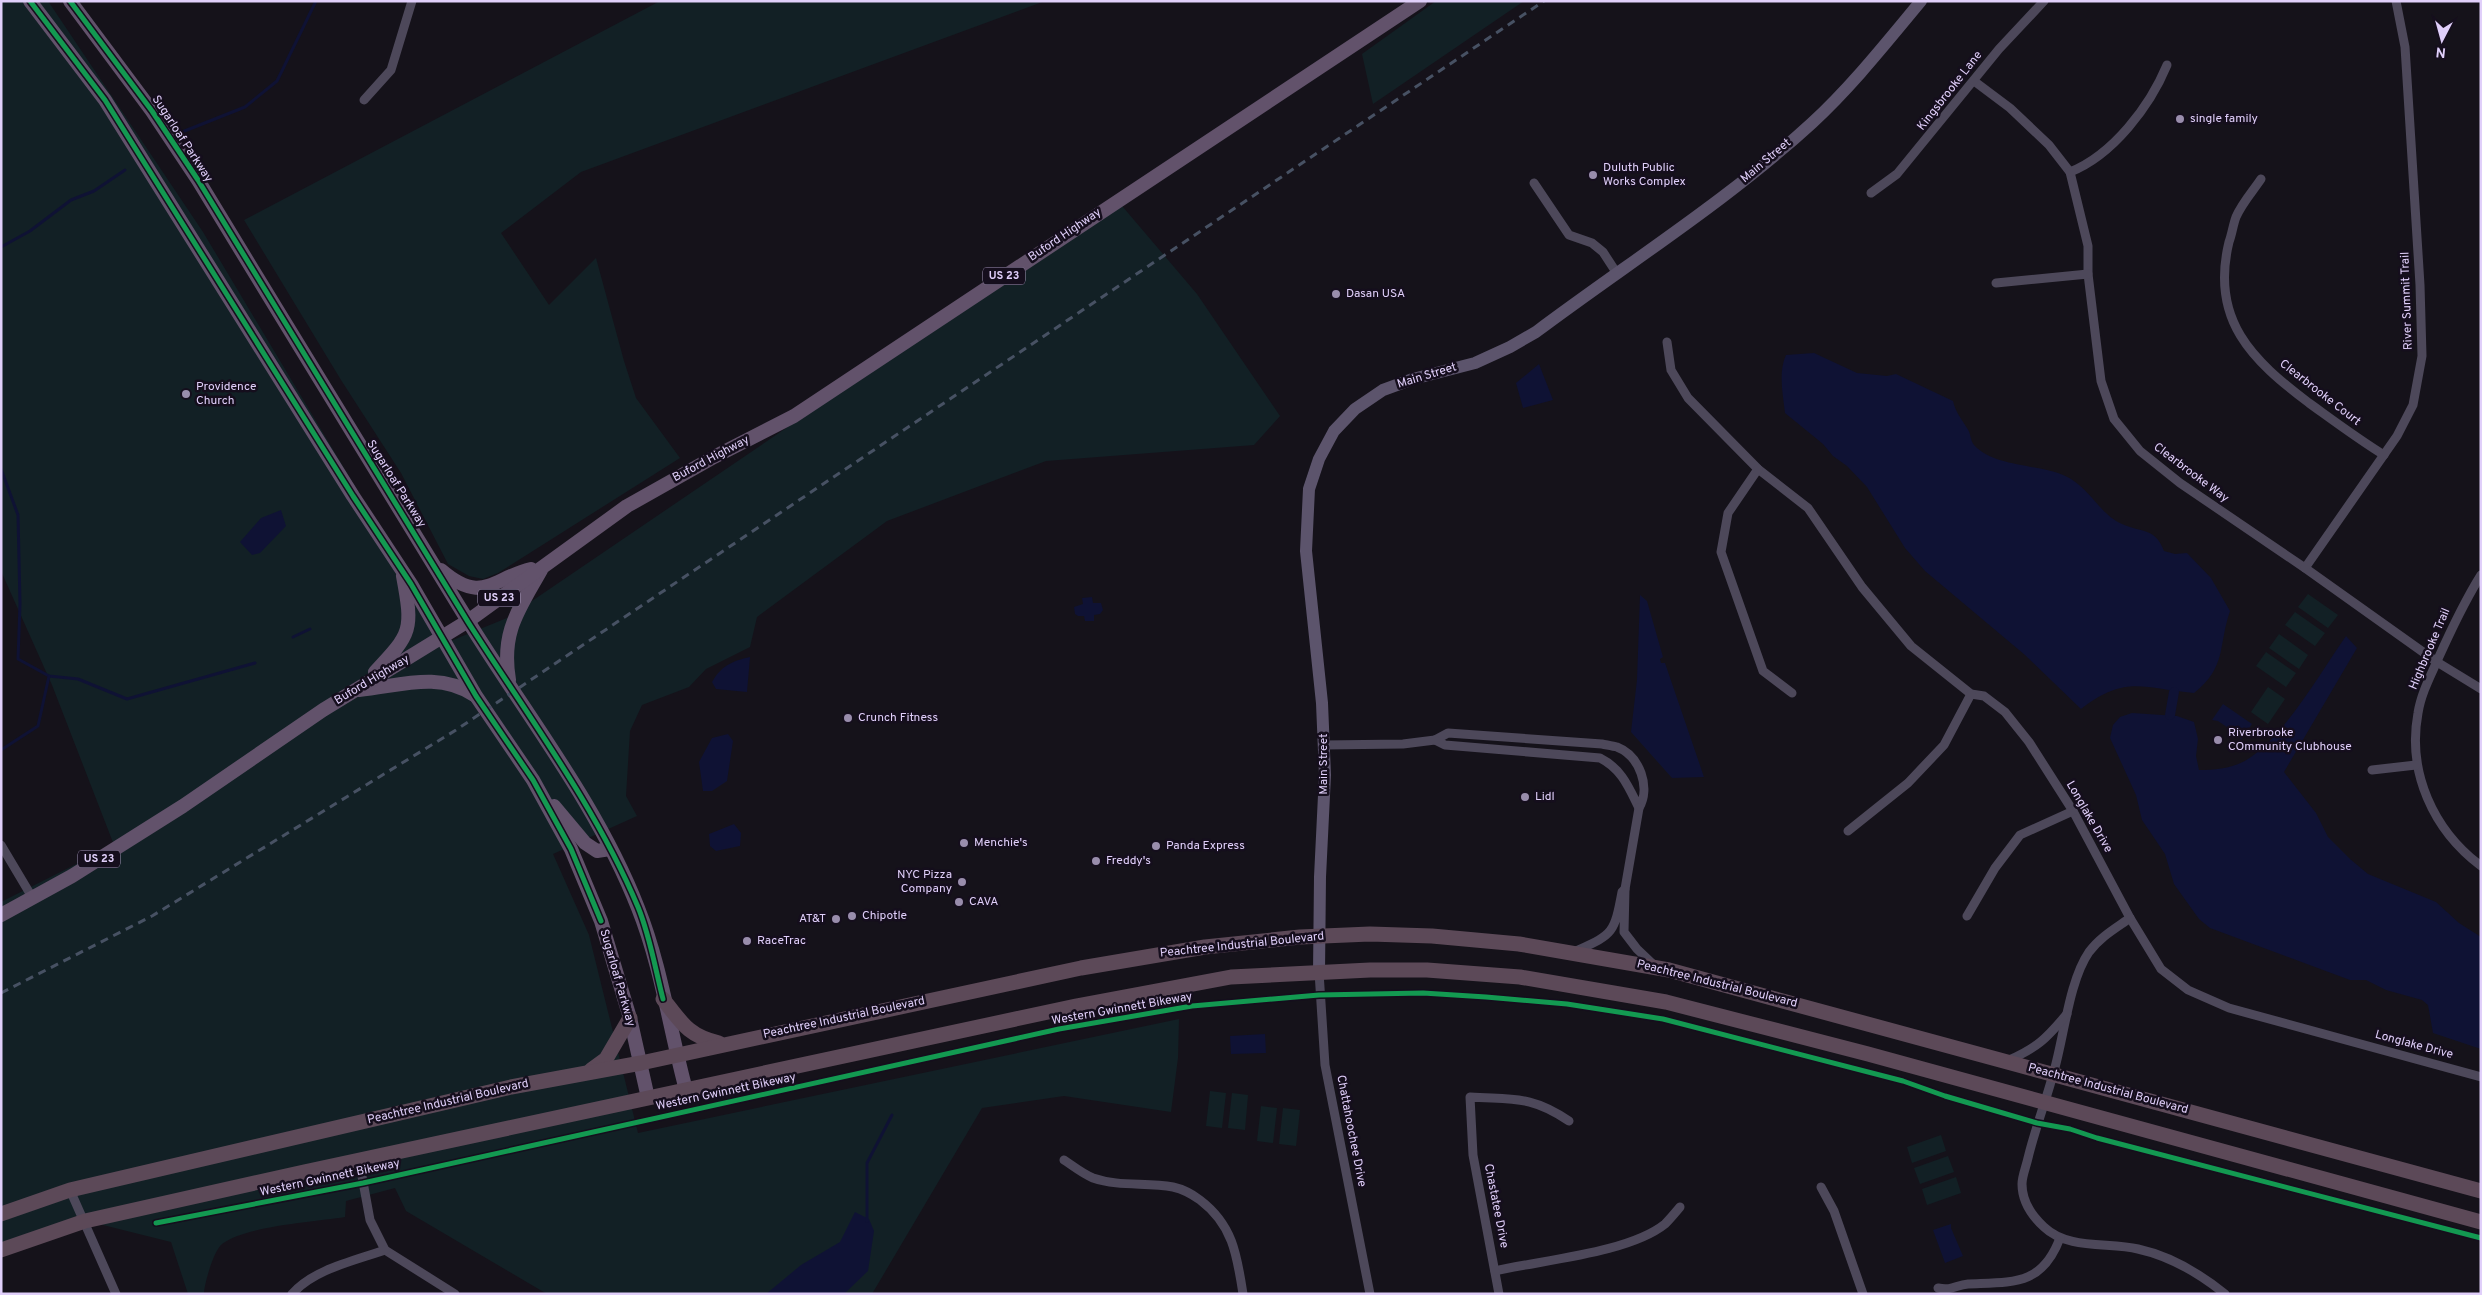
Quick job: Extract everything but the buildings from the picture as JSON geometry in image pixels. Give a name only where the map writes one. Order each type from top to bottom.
[{"type":"highway","name":"Peachtree Industrial Boulevard","points":[[1,1214],[70,1190],[510,1087],[641,1063],[1081,968],[1205,947],[1319,936],[1432,936],[1519,944],[1658,968],[2007,1061],[2481,1191]]},
{"type":"highway","points":[[1,1250],[85,1221],[359,1160],[1076,1006],[1222,979],[1319,972],[1427,970],[1520,977],[1666,1002],[2044,1102],[2481,1222]]},
{"type":"highway","points":[[663,998],[686,1029],[701,1039],[722,1044]]},
{"type":"highway","points":[[587,1072],[606,1059],[630,1018]]},
{"type":"main road","name":"Sugarloaf Parkway","points":[[30,1],[105,100],[402,570],[476,696],[533,780],[571,849],[589,889],[630,1018],[648,1098]]},
{"type":"main road","name":"Sugarloaf Parkway","points":[[70,1],[152,111],[193,173],[468,621],[582,799],[610,849],[638,908],[649,942],[686,1090]]},
{"type":"main road","name":"Buford Highway","points":[[1,915],[72,876],[183,806],[323,710],[468,621],[627,506],[714,457],[794,416],[1420,1]]},
{"type":"main road","points":[[432,561],[458,583],[472,588],[487,587],[526,570],[544,566]]},
{"type":"main road","points":[[510,686],[506,664],[507,642],[513,620],[544,566]]},
{"type":"main road","points":[[359,688],[402,644],[408,628],[409,607],[402,570]]},
{"type":"main road","points":[[359,688],[434,680],[461,686],[476,696]]},
{"type":"main road","points":[[533,780],[585,843],[597,851],[610,849]]},
{"type":"street","points":[[364,100],[391,70],[412,1]]},
{"type":"street","name":"Main Street","points":[[1319,972],[1326,775],[1306,551],[1309,489],[1319,459],[1334,431],[1355,409],[1383,390],[1413,379],[1475,363],[1510,347],[1536,332],[1736,186],[1813,122],[1858,77],[1921,1]]},
{"type":"street","name":"Kingsbrooke Lane","points":[[1872,193],[1897,174],[1999,49],[2044,1]]},
{"type":"street","name":"River Summit Trail","points":[[2305,568],[2397,436],[2413,405],[2422,356],[2420,285],[2405,47],[2396,1]]},
{"type":"street","points":[[2070,172],[2082,167],[2104,151],[2125,131],[2158,86],[2167,65]]},
{"type":"street","name":"Clearbrooke Way","points":[[1974,81],[2010,108],[2030,126],[2049,145],[2070,172],[2088,246],[2088,274],[2101,381],[2114,419],[2140,451],[2180,483],[2305,568],[2437,662],[2481,689]]},
{"type":"street","name":"Clearbrooke Court","points":[[2261,178],[2236,216],[2224,265],[2224,296],[2234,324],[2245,344],[2278,379],[2353,436],[2384,455]]},
{"type":"street","points":[[1534,183],[1569,235],[1592,243],[1616,272]]},
{"type":"street","points":[[1996,284],[2088,274]]},
{"type":"street","name":"Longlake Drive","points":[[1667,342],[1671,370],[1688,398],[1758,469],[1808,508],[1862,587],[1911,646],[1971,694],[1984,696],[2005,712],[2029,742],[2073,811],[2130,918],[2161,969],[2196,993],[2230,1008],[2481,1077]]},
{"type":"street","points":[[1758,469],[1728,513],[1721,552],[1763,671],[1792,693]]},
{"type":"street","name":"Highbrooke Trail","points":[[2481,575],[2461,607],[2428,678],[2418,713],[2416,765],[2426,801],[2455,844],[2481,866]]},
{"type":"street","points":[[1848,832],[1908,783],[1944,745],[1971,694]]},
{"type":"street","points":[[1324,745],[1403,744],[1435,740],[1448,733],[1602,744],[1618,748],[1630,756],[1642,775],[1643,795],[1625,889],[1624,932],[1637,949],[1658,968]]},
{"type":"street","points":[[1435,740],[1445,745],[1600,758],[1618,770],[1639,808]]},
{"type":"street","points":[[2372,770],[2416,765]]},
{"type":"street","points":[[1967,916],[1995,868],[2020,835],[2073,811]]},
{"type":"street","points":[[1,845],[32,897]]},
{"type":"street","points":[[1572,953],[1599,941],[1608,934],[1617,922],[1622,892],[1625,889]]},
{"type":"street","points":[[2130,918],[2103,937],[2089,952],[2077,978],[2054,1074],[2044,1102],[2022,1183],[2023,1196],[2038,1221],[2060,1238],[2137,1249],[2161,1255],[2209,1281],[2225,1294]]},
{"type":"street","name":"Chattahoochee Drive","points":[[1319,972],[1325,1065],[1370,1294]]},
{"type":"street","points":[[2007,1061],[2032,1050],[2047,1038],[2069,1012]]},
{"type":"street","name":"Chastatee Drive","points":[[1499,1294],[1473,1155],[1470,1097],[1530,1101],[1554,1111],[1569,1121]]},
{"type":"street","points":[[359,1160],[370,1220],[385,1250],[455,1294]]},
{"type":"street","points":[[1064,1160],[1091,1177],[1117,1184],[1175,1187],[1193,1195],[1222,1221],[1232,1239],[1243,1294]]},
{"type":"street","points":[[1821,1187],[1834,1211],[1863,1294]]},
{"type":"street","points":[[70,1190],[116,1294]]},
{"type":"street","points":[[1495,1270],[1624,1244],[1645,1236],[1665,1224],[1680,1207]]},
{"type":"street","points":[[1938,1288],[1949,1290],[1964,1284],[2010,1282],[2033,1276],[2044,1268],[2054,1255],[2060,1238]]},
{"type":"street","points":[[292,1294],[302,1283],[328,1270],[385,1250]]},
{"type":"shaded area","points":[[1,1],[48,1],[203,232],[448,642],[507,618],[1117,200],[1197,294],[1280,416],[1254,445],[1046,461],[887,521],[757,617],[750,647],[706,669],[689,687],[642,705],[630,731],[626,796],[637,816],[553,854],[589,935],[638,1133],[1179,1019],[1178,1058],[1171,1112],[1064,1096],[982,1108],[872,1294],[547,1294],[406,1211],[395,1188],[346,1201],[345,1217],[263,1229],[233,1238],[222,1244],[213,1260],[204,1294],[188,1294],[171,1242],[91,1222],[1,1243],[1,902],[114,845],[52,685],[1,571]]},
{"type":"shaded area","points":[[660,1],[1045,1],[581,172],[501,233],[549,305],[596,258],[636,398],[680,458],[498,573],[483,579],[469,576],[448,564],[401,473],[341,380],[244,220]]},
{"type":"shaded area","points":[[1436,1],[1524,1],[1373,104],[1362,54]]},
{"type":"shaded area","points":[[1814,353],[1857,373],[1887,376],[1896,374],[1953,401],[1974,445],[1983,453],[2008,462],[2048,470],[2071,479],[2115,520],[2129,527],[2152,534],[2164,551],[2175,554],[2187,553],[2211,578],[2230,611],[2217,665],[2205,683],[2194,693],[2136,686],[2124,688],[2111,691],[2081,709],[2025,655],[1925,571],[1905,548],[1867,487],[1847,466],[1833,456],[1823,444],[1785,413],[1782,369],[1786,355]]},
{"type":"shaded area","points":[[1539,364],[1553,400],[1523,408],[1516,383]]},
{"type":"shaded area","points":[[281,510],[286,526],[260,553],[252,555],[240,542],[261,518]]},
{"type":"shaded area","points":[[2308,594],[2338,615],[2328,628],[2298,607]]},
{"type":"shaded area","points":[[1640,595],[1647,601],[1663,657],[1660,659],[1661,663],[1665,663],[1704,777],[1672,778],[1631,732],[1637,680]]},
{"type":"shaded area","points":[[1092,597],[1093,603],[1101,603],[1103,610],[1100,614],[1094,615],[1094,621],[1085,621],[1084,616],[1075,614],[1074,607],[1083,604],[1082,598]]},
{"type":"shaded area","points":[[2295,612],[2325,633],[2315,646],[2285,625]]},
{"type":"shaded area","points":[[2279,634],[2308,655],[2299,669],[2269,648]]},
{"type":"shaded area","points":[[2346,636],[2357,648],[2284,772],[2316,813],[2328,837],[2350,859],[2368,874],[2436,902],[2459,923],[2481,937],[2481,1049],[2433,1033],[2428,1005],[2422,1000],[2386,990],[2366,980],[2350,980],[2210,928],[2199,919],[2174,884],[2165,854],[2142,820],[2136,795],[2110,738],[2113,725],[2120,717],[2132,713],[2177,716],[2194,722],[2198,739],[2196,756],[2199,770],[2219,769],[2239,764],[2251,757],[2277,733],[2302,701]]},
{"type":"shaded area","points":[[2266,652],[2296,673],[2286,687],[2256,666]]},
{"type":"shaded area","points":[[750,657],[747,692],[716,689],[712,682],[723,668],[732,662]]},
{"type":"shaded area","points":[[2268,687],[2285,699],[2268,724],[2251,712]]},
{"type":"shaded area","points":[[2223,704],[2252,724],[2241,740],[2237,734],[2218,721],[2212,720]]},
{"type":"shaded area","points":[[728,734],[733,741],[727,781],[712,791],[703,791],[699,762],[712,738]]},
{"type":"shaded area","points":[[734,824],[741,833],[740,846],[716,851],[710,846],[709,834]]},
{"type":"shaded area","points":[[1265,1034],[1266,1053],[1231,1054],[1230,1036]]},
{"type":"shaded area","points":[[1210,1091],[1226,1093],[1222,1128],[1206,1126]]},
{"type":"shaded area","points":[[1232,1093],[1248,1095],[1245,1130],[1228,1128]]},
{"type":"shaded area","points":[[1261,1106],[1277,1108],[1273,1143],[1257,1141]]},
{"type":"shaded area","points":[[1283,1108],[1300,1110],[1296,1146],[1279,1144]]},
{"type":"shaded area","points":[[1941,1135],[1946,1151],[1912,1163],[1907,1147]]},
{"type":"shaded area","points":[[1948,1156],[1954,1172],[1920,1184],[1914,1168]]},
{"type":"shaded area","points":[[1956,1177],[1961,1193],[1927,1205],[1922,1189]]},
{"type":"shaded area","points":[[855,1212],[869,1219],[874,1231],[868,1271],[844,1294],[766,1294],[801,1265],[840,1242]]},
{"type":"shaded area","points":[[1951,1224],[1963,1256],[1945,1263],[1933,1230]]},
{"type":"waterway","points":[[182,132],[245,107],[277,81],[316,1]]},
{"type":"waterway","points":[[1,247],[30,231],[71,200],[94,191],[125,170]]},
{"type":"waterway","points":[[1,469],[18,515],[20,604],[18,659],[49,676],[78,679],[127,699],[255,663]]},
{"type":"waterway","points":[[293,637],[310,629]]},
{"type":"waterway","points":[[1,750],[38,726],[49,676]]},
{"type":"waterway","points":[[2170,715],[2174,692]]},
{"type":"waterway","points":[[867,1221],[867,1163],[892,1115]]},
{"type":"railway","points":[[1,993],[152,916],[456,730],[1544,1]]},
{"type":"cycle path","points":[[30,1],[105,100],[353,496],[411,584],[476,696],[533,780],[571,849],[601,921]]},
{"type":"cycle path","points":[[70,1],[152,111],[198,180],[468,622],[581,797],[621,869],[638,907],[649,941],[663,999]]},
{"type":"cycle path","name":"Western Gwinnett Bikeway","points":[[156,1223],[363,1183],[1059,1029],[1192,1006],[1319,995],[1423,993],[1567,1004],[1663,1019],[1903,1081],[1945,1096],[2037,1123],[2070,1129],[2097,1138],[2481,1238]]},
{"type":"place","name":"single family","points":[[2180,119]]},
{"type":"place","name":"Duluth Public Works Complex","points":[[1593,175]]},
{"type":"place","name":"Dasan USA","points":[[1336,294]]},
{"type":"place","name":"Providence Church","points":[[186,394]]},
{"type":"place","name":"Crunch Fitness","points":[[848,718]]},
{"type":"place","name":"Riverbrooke COmmunity Clubhouse","points":[[2218,740]]},
{"type":"place","name":"Lidl","points":[[1525,797]]},
{"type":"place","name":"Menchie's","points":[[964,843]]},
{"type":"place","name":"Panda Express","points":[[1156,846]]},
{"type":"place","name":"Freddy's","points":[[1096,861]]},
{"type":"place","name":"NYC Pizza Company","points":[[962,882]]},
{"type":"place","name":"CAVA","points":[[959,902]]},
{"type":"place","name":"Chipotle","points":[[852,916]]},
{"type":"place","name":"AT&T","points":[[836,919]]},
{"type":"place","name":"RaceTrac","points":[[747,941]]}]
